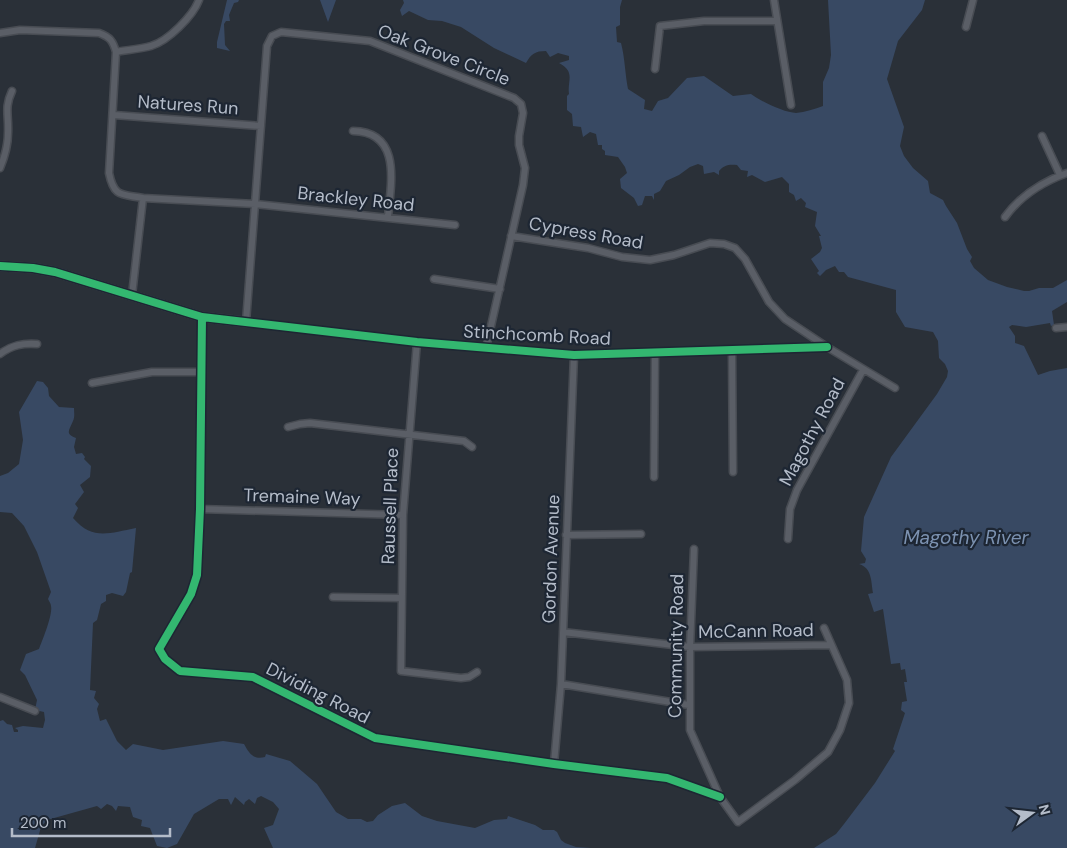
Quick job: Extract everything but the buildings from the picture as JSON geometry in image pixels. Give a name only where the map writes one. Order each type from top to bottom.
[{"type":"street","points":[[0,33],[20,30],[99,33],[107,36],[114,42],[116,52],[153,46],[185,21],[199,0]]},
{"type":"street","points":[[774,0],[791,105]]},
{"type":"street","points":[[966,27],[973,0]]},
{"type":"street","points":[[655,70],[660,26],[704,21],[778,21]]},
{"type":"street","name":"Oak Grove Circle","points":[[246,322],[267,46],[272,36],[281,32],[370,41],[514,98],[521,104],[523,113],[519,145],[525,168],[486,348]]},
{"type":"street","name":"Brackley Road","points":[[116,52],[114,115],[109,173],[111,185],[116,192],[143,198],[255,204],[455,225]]},
{"type":"street","points":[[0,168],[7,148],[7,102],[12,91]]},
{"type":"street","name":"Natures Run","points":[[114,115],[261,126]]},
{"type":"street","points":[[353,131],[373,135],[383,144],[389,156],[392,169],[388,217]]},
{"type":"street","points":[[1005,217],[1022,197],[1044,183],[1064,174],[1042,136]]},
{"type":"street","points":[[132,295],[143,198]]},
{"type":"street","name":"Cypress Road","points":[[511,236],[588,248],[622,257],[650,260],[674,255],[710,243],[724,244],[735,248],[745,259],[769,302],[785,318],[863,370],[895,388]]},
{"type":"street","points":[[0,266],[33,268],[55,272],[202,317],[246,322]]},
{"type":"street","points":[[434,278],[500,289]]},
{"type":"street","name":"Dividing Road","points":[[202,317],[200,508],[197,574],[191,594],[159,649],[164,659],[180,671],[253,677],[375,738],[667,778],[720,797]]},
{"type":"street","name":"Stinchcomb Road","points":[[246,322],[417,342],[574,355],[827,347]]},
{"type":"street","points":[[1056,328],[1067,327]]},
{"type":"street","name":"Raussell Place","points":[[417,342],[408,434],[403,514],[401,671],[461,678],[469,677],[477,672]]},
{"type":"street","points":[[0,354],[8,348],[24,344],[38,344]]},
{"type":"street","points":[[732,351],[733,472]]},
{"type":"street","points":[[654,477],[655,353]]},
{"type":"street","name":"Gordon Avenue","points":[[554,764],[561,684],[574,355]]},
{"type":"street","name":"Magothy Road","points":[[788,539],[790,509],[797,490],[863,370]]},
{"type":"street","points":[[92,383],[152,372],[202,372]]},
{"type":"street","points":[[288,427],[310,424],[408,434],[464,441],[472,447]]},
{"type":"street","name":"Tremaine Way","points":[[200,508],[403,514]]},
{"type":"street","points":[[566,535],[641,534]]},
{"type":"street","name":"Community Road","points":[[694,549],[688,705],[690,730],[720,797],[738,822],[795,780],[828,752],[840,730],[849,703],[847,680],[830,644]]},
{"type":"street","points":[[333,597],[402,598]]},
{"type":"street","points":[[824,628],[830,644]]},
{"type":"street","name":"McCann Road","points":[[563,632],[690,647],[830,644]]},
{"type":"street","points":[[561,684],[688,705]]},
{"type":"street","points":[[0,697],[35,711]]},
{"type":"water","points":[[227,0],[239,0],[234,3],[229,15],[230,21],[226,21],[224,24],[225,45],[230,51],[217,48]]},
{"type":"water","points":[[320,0],[336,0],[328,22]]},
{"type":"water","name":"Magothy River","points":[[403,0],[622,0],[620,25],[616,27],[617,42],[621,43],[628,89],[645,100],[644,109],[652,111],[658,101],[668,98],[687,78],[704,76],[733,96],[751,94],[773,106],[796,113],[823,106],[823,82],[829,68],[831,55],[828,0],[925,0],[922,10],[898,41],[887,79],[904,127],[900,146],[904,156],[913,168],[928,181],[930,193],[943,200],[957,223],[972,257],[970,261],[974,268],[988,280],[1007,287],[1029,291],[1039,288],[1053,288],[1067,280],[1067,302],[1052,311],[1054,325],[1051,326],[1050,323],[1026,327],[1012,325],[1009,327],[1015,336],[1015,343],[1024,346],[1038,375],[1067,368],[1067,848],[814,848],[836,834],[875,783],[895,751],[893,749],[905,713],[901,710],[902,702],[907,701],[904,682],[907,682],[905,669],[901,670],[900,663],[891,664],[883,609],[874,612],[868,594],[873,593],[869,572],[859,564],[865,563],[866,559],[861,551],[864,517],[891,457],[937,394],[947,377],[948,371],[945,364],[939,358],[938,341],[933,332],[905,327],[896,312],[896,290],[848,277],[844,272],[839,272],[835,266],[826,270],[820,276],[817,273],[819,271],[811,259],[822,248],[819,236],[821,236],[815,226],[817,212],[805,207],[806,203],[801,198],[796,201],[794,195],[789,192],[789,184],[782,177],[765,182],[752,175],[747,177],[748,171],[741,170],[737,165],[723,167],[719,171],[719,175],[714,172],[704,174],[703,166],[698,164],[666,181],[660,191],[654,194],[654,200],[652,196],[645,196],[642,205],[638,206],[634,198],[621,188],[620,179],[627,173],[618,157],[605,155],[602,145],[598,145],[596,134],[590,132],[583,137],[581,127],[573,126],[572,114],[567,110],[570,77],[564,66],[559,63],[569,60],[569,56],[558,53],[550,57],[546,51],[536,52],[526,63],[494,48],[461,27],[442,21],[428,20],[409,11],[402,16],[400,10],[404,3]]},
{"type":"water","points":[[37,381],[43,382],[48,388],[49,396],[59,407],[74,408],[74,418],[69,433],[76,438],[74,447],[76,454],[82,453],[85,457],[84,459],[91,466],[90,477],[80,485],[84,492],[75,504],[78,508],[73,518],[87,530],[95,533],[102,534],[136,528],[132,572],[130,573],[126,592],[123,596],[112,593],[106,595],[106,601],[101,604],[97,620],[93,623],[90,690],[96,691],[94,698],[99,704],[97,709],[100,721],[106,719],[117,741],[126,750],[133,744],[163,750],[223,741],[244,744],[254,757],[265,757],[266,754],[290,761],[317,784],[336,812],[348,819],[373,821],[378,815],[392,806],[405,803],[422,816],[437,821],[475,828],[494,820],[507,819],[508,816],[535,825],[543,830],[554,830],[565,843],[576,847],[591,848],[273,848],[264,828],[273,825],[279,809],[273,802],[261,796],[257,798],[255,804],[249,799],[244,805],[235,797],[231,805],[228,799],[219,799],[194,814],[177,844],[167,848],[157,846],[150,828],[141,826],[142,820],[133,817],[130,807],[118,806],[116,811],[107,804],[101,809],[97,806],[47,820],[41,827],[35,848],[0,848],[0,721],[3,720],[7,724],[12,725],[14,732],[18,732],[15,728],[23,726],[43,728],[45,720],[44,712],[35,710],[37,700],[25,675],[20,670],[26,654],[39,649],[50,615],[51,605],[48,599],[51,592],[37,552],[24,526],[12,513],[0,512],[0,476],[8,473],[19,464],[23,440],[19,412]]},
{"type":"cycle path","points":[[0,266],[33,268],[55,272],[202,317],[417,342],[574,355],[827,347]]},
{"type":"cycle path","points":[[202,317],[200,509],[197,575],[191,594],[159,649],[165,659],[180,671],[253,677],[375,738],[667,778],[720,797]]}]
